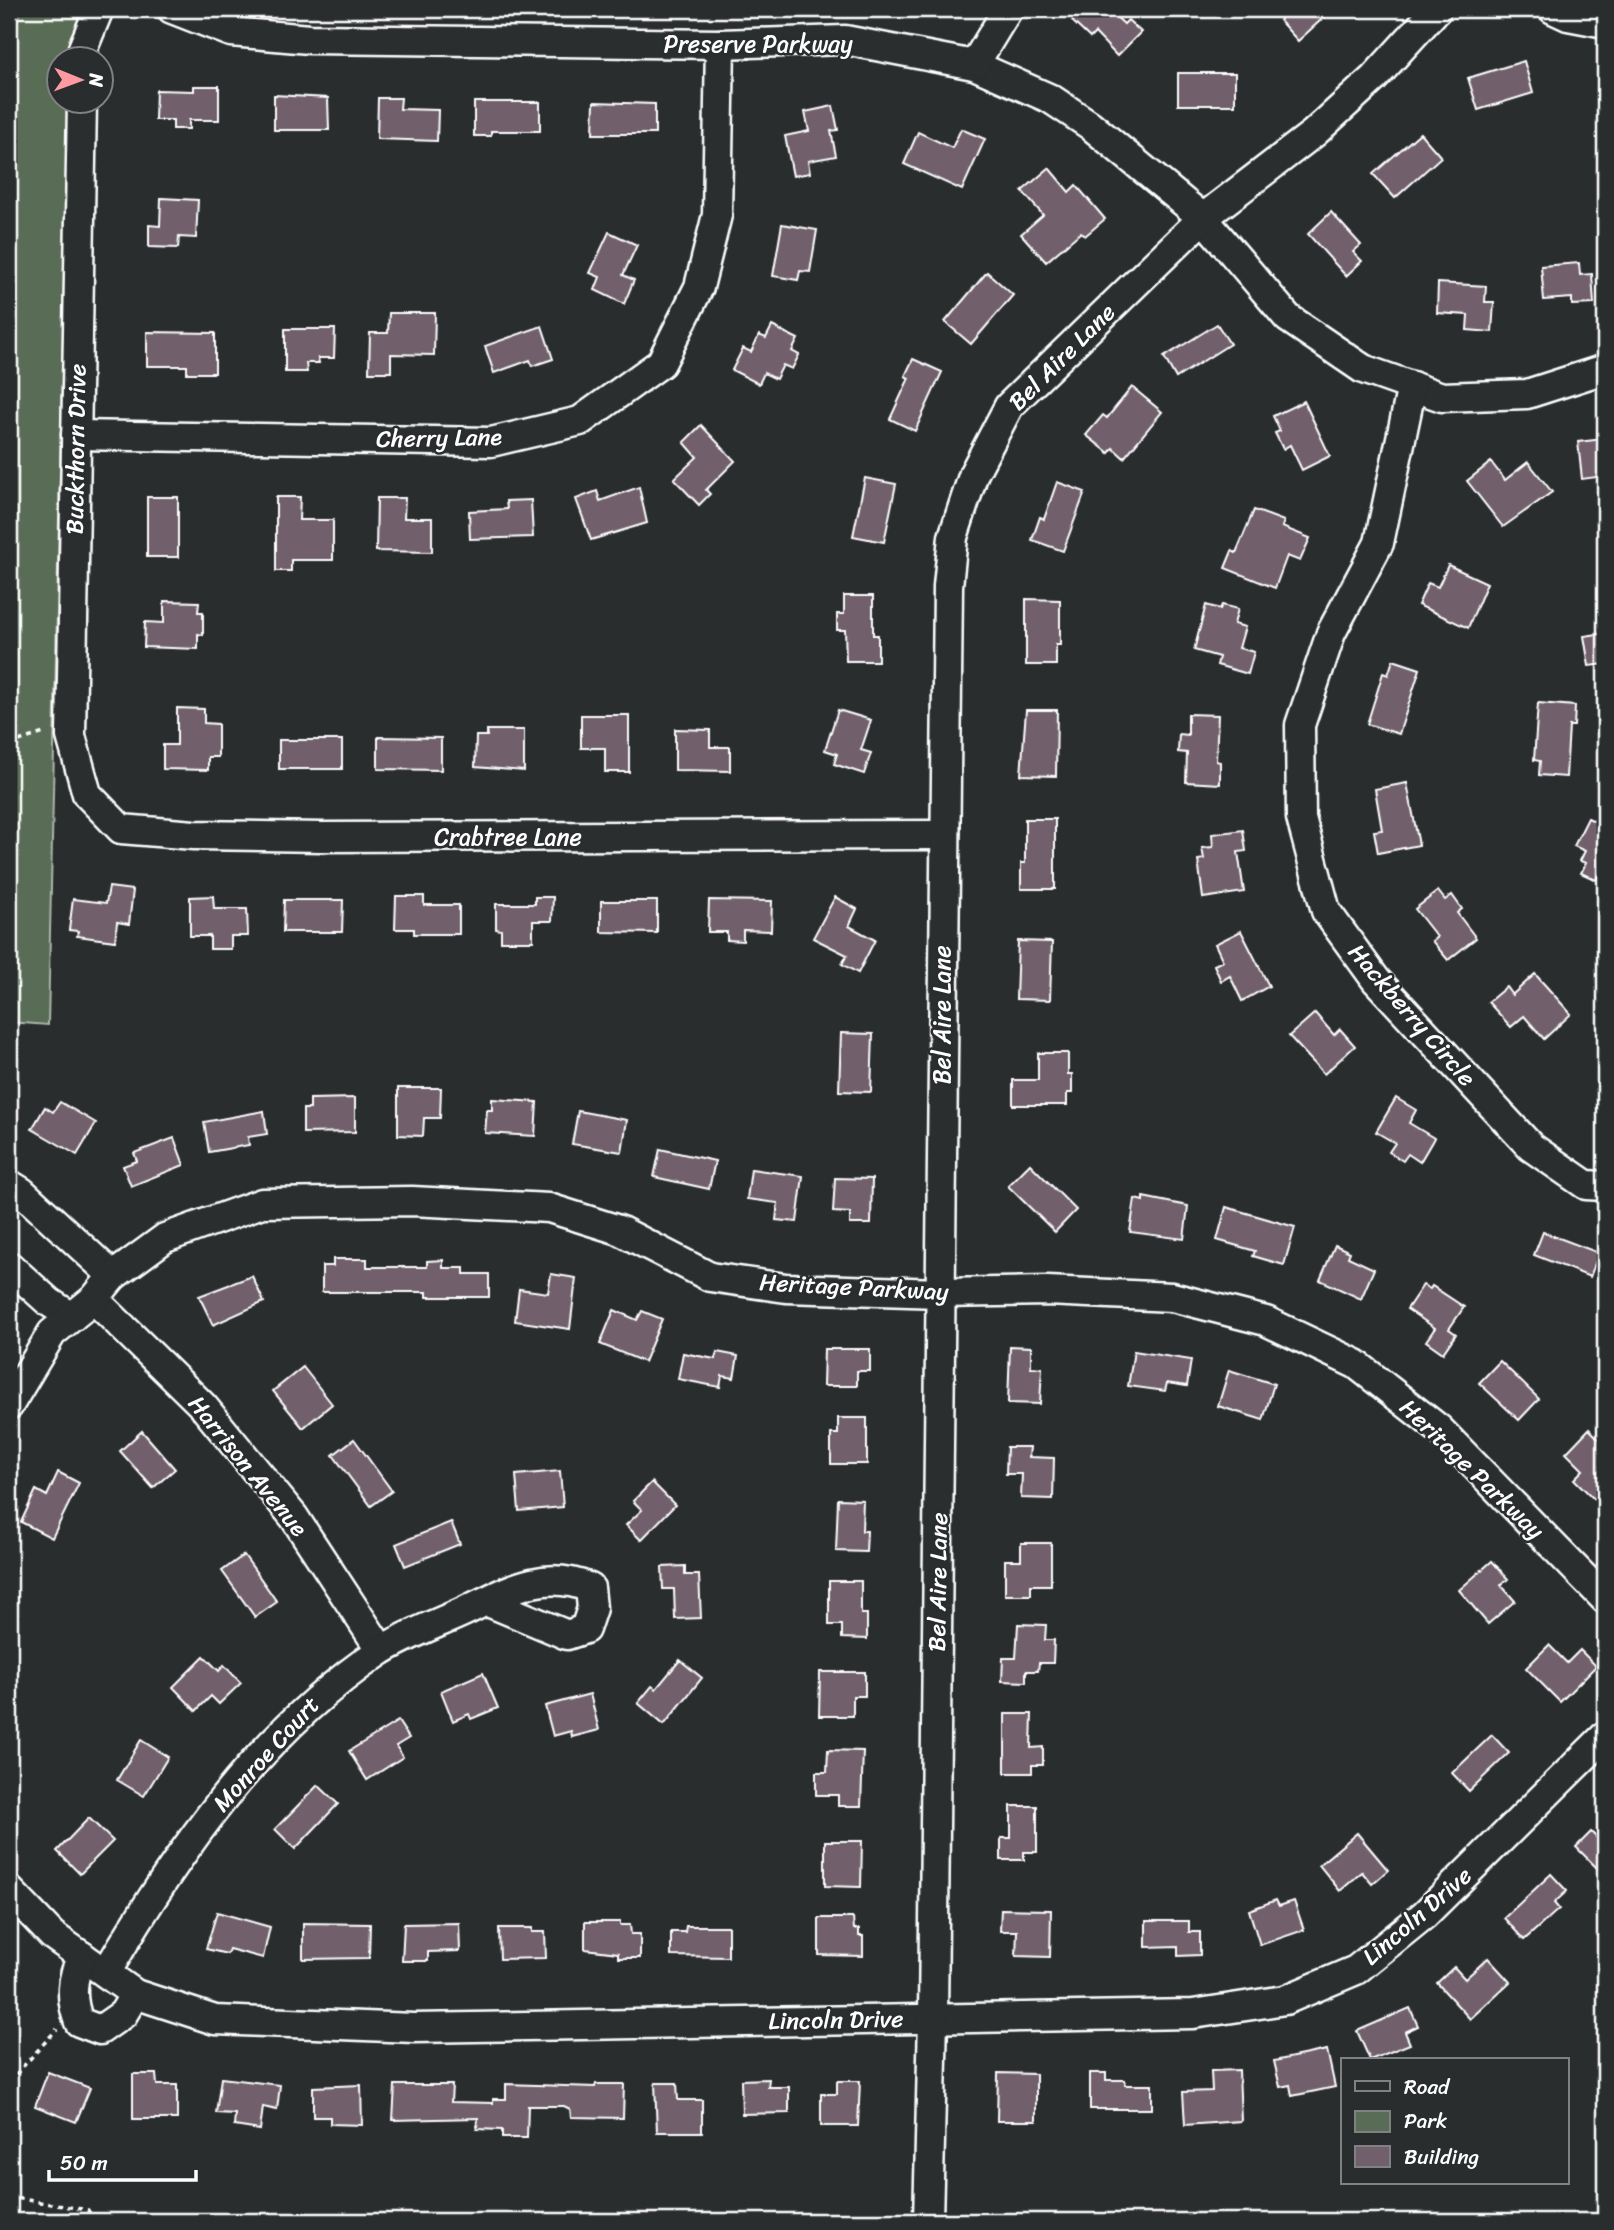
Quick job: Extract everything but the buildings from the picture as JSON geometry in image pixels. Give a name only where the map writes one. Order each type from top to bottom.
[{"type":"street","points":[[83,46],[99,9]]},
{"type":"street","name":"Preserve Parkway","points":[[172,9],[231,32],[309,39],[720,44],[845,40],[974,65],[1051,99],[1080,118],[1203,218],[1288,318],[1363,369],[1442,397],[1527,394],[1605,369]]},
{"type":"street","points":[[974,65],[1008,9]]},
{"type":"street","name":"Bel Aire Lane","points":[[928,2221],[933,2018],[944,835],[948,586],[953,537],[974,473],[1009,406],[1203,218],[1314,133],[1374,78],[1437,9]]},
{"type":"street","points":[[1553,9],[1568,16],[1605,23]]},
{"type":"street","name":"Cherry Lane","points":[[76,435],[491,442],[580,421],[661,363],[699,287],[717,215],[720,44]]},
{"type":"street","name":"Buckthorn Drive","points":[[82,116],[71,736],[87,794]]},
{"type":"street","name":"Hackberry Circle","points":[[1412,386],[1380,543],[1331,633],[1300,725],[1301,818],[1326,911],[1376,980],[1531,1147],[1586,1185],[1605,1186]]},
{"type":"street","name":"Crabtree Lane","points":[[87,794],[121,829],[194,835],[944,835]]},
{"type":"street","points":[[9,1184],[22,1192],[113,1276]]},
{"type":"street","name":"Heritage Parkway","points":[[9,1405],[52,1333],[94,1299],[113,1276],[165,1238],[262,1203],[412,1201],[550,1208],[619,1230],[710,1277],[786,1288],[940,1293],[1047,1291],[1172,1297],[1266,1321],[1356,1364],[1439,1429],[1605,1599]]},
{"type":"street","points":[[9,1266],[49,1302],[72,1317]]},
{"type":"street","name":"Harrison Avenue","points":[[94,1299],[219,1426],[293,1517],[382,1650]]},
{"type":"street","name":"Monroe Court","points":[[106,1973],[166,1873],[227,1794],[317,1696],[382,1650],[486,1601]]},
{"type":"street","name":"Lincoln Drive","points":[[9,1890],[52,1935],[135,1994],[215,2020],[414,2028],[1193,2014],[1285,2000],[1356,1970],[1424,1916],[1605,1736]]},
{"type":"street","points":[[82,1956],[74,1972],[71,1999],[79,2022],[100,2031],[123,2014],[135,1994]]},
{"type":"path","points":[[9,25],[24,9]]},
{"type":"path","points":[[9,744],[71,723]]},
{"type":"path","points":[[9,2082],[74,2008]]},
{"type":"path","points":[[9,2194],[15,2198],[88,2210],[94,2221]]},
{"type":"green space","points":[[9,9],[84,9],[69,40],[69,46],[46,46],[46,116],[68,116],[48,1025],[9,1022]]}]
